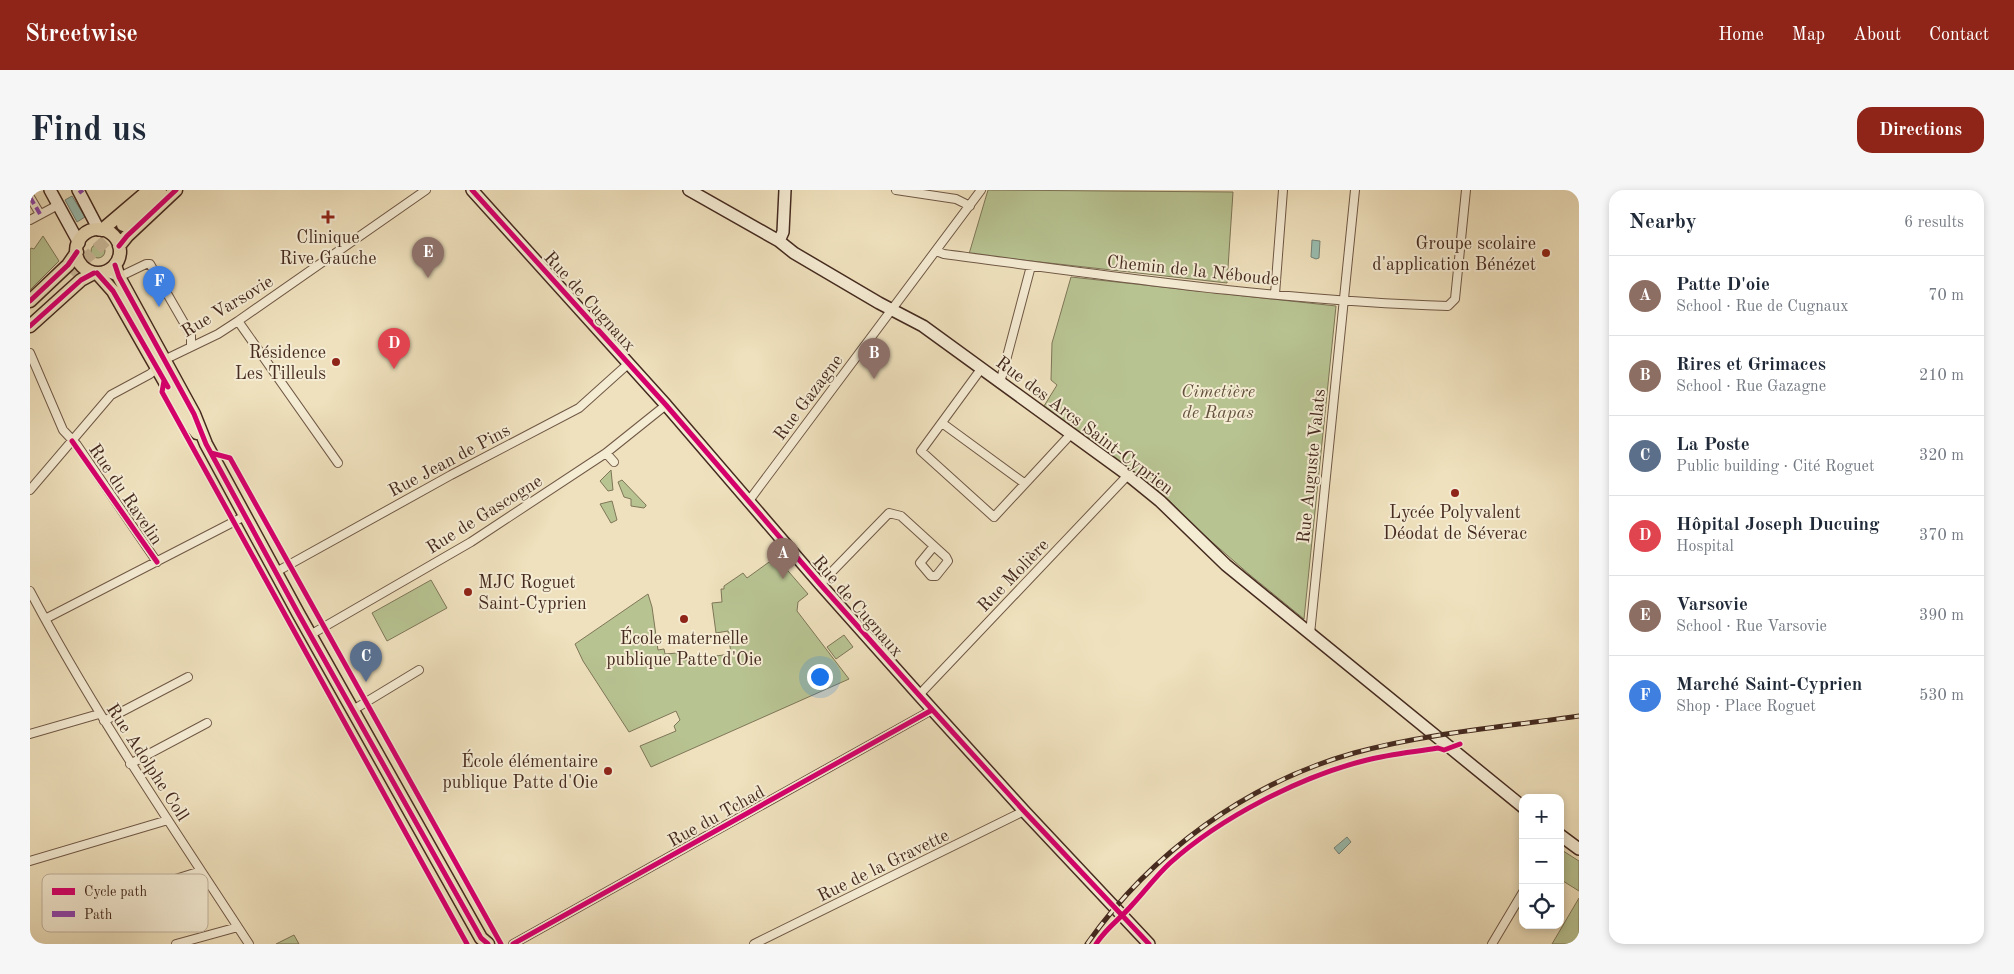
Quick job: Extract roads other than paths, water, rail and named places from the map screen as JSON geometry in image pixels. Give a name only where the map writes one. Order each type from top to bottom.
[{"type":"main road","points":[[30,301],[68,265],[88,232],[101,230],[149,190]]},
{"type":"main road","points":[[160,190],[124,227],[166,190]]},
{"type":"main road","points":[[120,246],[127,236],[176,190]]},
{"type":"main road","points":[[30,326],[81,280],[106,272],[120,256],[120,246],[113,236],[101,230]]},
{"type":"main road","points":[[78,247],[82,266],[106,272],[160,364]]},
{"type":"main road","points":[[106,272],[113,290],[194,414],[206,444],[310,635],[484,942]]},
{"type":"main road","points":[[30,310],[72,274],[30,317]]},
{"type":"street","points":[[50,190],[78,247]]},
{"type":"street","name":"Rue Varsovie","points":[[30,490],[111,395],[150,374],[160,364],[191,346],[218,334],[238,321],[426,190]]},
{"type":"street","name":"Rue de Cugnaux","points":[[472,190],[666,405],[748,502],[932,710],[1149,944]]},
{"type":"street","name":"Rue des Arcs Saint-Cyprien","points":[[689,190],[779,241],[794,253],[944,340],[1000,383],[1128,475],[1160,500],[1226,565],[1519,804]]},
{"type":"street","points":[[779,241],[783,232],[785,190]]},
{"type":"street","points":[[896,190],[956,200],[970,206]]},
{"type":"street","name":"Rue Gazagne","points":[[748,502],[981,190]]},
{"type":"street","points":[[1275,294],[1283,190]]},
{"type":"street","name":"Rue Auguste Valats","points":[[1310,634],[1355,190]]},
{"type":"street","name":"Chemin de la Néboude","points":[[936,251],[944,254],[1031,266],[1275,294],[1344,301],[1448,306],[1455,299],[1466,190]]},
{"type":"street","points":[[80,191],[101,230]]},
{"type":"street","points":[[30,197],[40,214]]},
{"type":"street","points":[[30,220],[58,204]]},
{"type":"street","points":[[106,272],[146,264],[153,267],[191,335],[191,346]]},
{"type":"street","points":[[1000,383],[1031,266]]},
{"type":"street","points":[[238,321],[338,463]]},
{"type":"street","name":"Rue du Ravelin","points":[[30,353],[63,430],[157,562]]},
{"type":"street","name":"Rue Jean de Pins","points":[[276,572],[438,482],[579,408],[628,364]]},
{"type":"street","points":[[981,369],[920,451],[994,516],[1071,434]]},
{"type":"street","name":"Rue de Gascogne","points":[[310,635],[471,542],[638,432],[666,405]]},
{"type":"street","points":[[942,423],[1024,483]]},
{"type":"street","points":[[606,453],[614,462]]},
{"type":"street","name":"Rue Molière","points":[[919,695],[1128,475]]},
{"type":"street","points":[[820,584],[889,513],[901,516],[934,546]]},
{"type":"street","points":[[45,619],[245,516]]},
{"type":"street","name":"Rue Adolphe Coll","points":[[30,591],[99,714],[203,874]]},
{"type":"street","points":[[353,710],[419,670]]},
{"type":"street","points":[[104,722],[188,677]]},
{"type":"street","name":"Rue du Tchad","points":[[513,944],[932,710]]},
{"type":"street","points":[[30,734],[99,714]]},
{"type":"street","points":[[130,764],[206,723]]},
{"type":"street","name":"Rue de la Gravette","points":[[754,944],[1024,811]]},
{"type":"street","points":[[30,861],[168,820]]},
{"type":"street","points":[[1564,838],[1579,850]]},
{"type":"street","points":[[191,874],[201,871]]},
{"type":"street","name":"Rue Adolphe Coll","points":[[208,882],[249,944]]},
{"type":"street","points":[[1492,944],[1519,899]]},
{"type":"street","points":[[176,944],[238,927]]},
{"type":"water","points":[[72,196],[85,217],[77,222],[65,200]]},
{"type":"water","points":[[1312,240],[1320,241],[1319,258],[1316,259],[1311,257]]},
{"type":"water","points":[[1347,837],[1351,842],[1339,854],[1334,848]]},
{"type":"tunnel","points":[[70,273],[123,225]]},
{"type":"railway","points":[[1087,944],[1112,911],[1171,851],[1239,803],[1276,783],[1314,766],[1354,753],[1409,740],[1579,716]]},
{"type":"place","name":"Clinique Rive Gauche","points":[[328,217]]},
{"type":"place","name":"Groupe scolaire d'application Bénézet","points":[[1546,253]]},
{"type":"place","name":"Varsovie","points":[[428,278]]},
{"type":"place","name":"Marché Saint-Cyprien","points":[[159,307]]},
{"type":"place","name":"Résidence Les Tilleuls","points":[[336,362]]},
{"type":"place","name":"Hôpital Joseph Ducuing","points":[[394,369]]},
{"type":"place","name":"Rires et Grimaces","points":[[874,379]]},
{"type":"place","name":"Lycée Polyvalent Déodat de Séverac","points":[[1455,493]]},
{"type":"place","name":"Patte D'oie","points":[[783,579]]},
{"type":"place","name":"MJC Roguet Saint-Cyprien","points":[[468,592]]},
{"type":"place","name":"École maternelle publique Patte d'Oie","points":[[684,619]]},
{"type":"place","name":"La Poste","points":[[366,682]]},
{"type":"place","name":"École élémentaire publique Patte d'Oie","points":[[608,771]]},
{"type":"park label","name":"Cimetière de Rapas","points":[[1218,401]]}]
